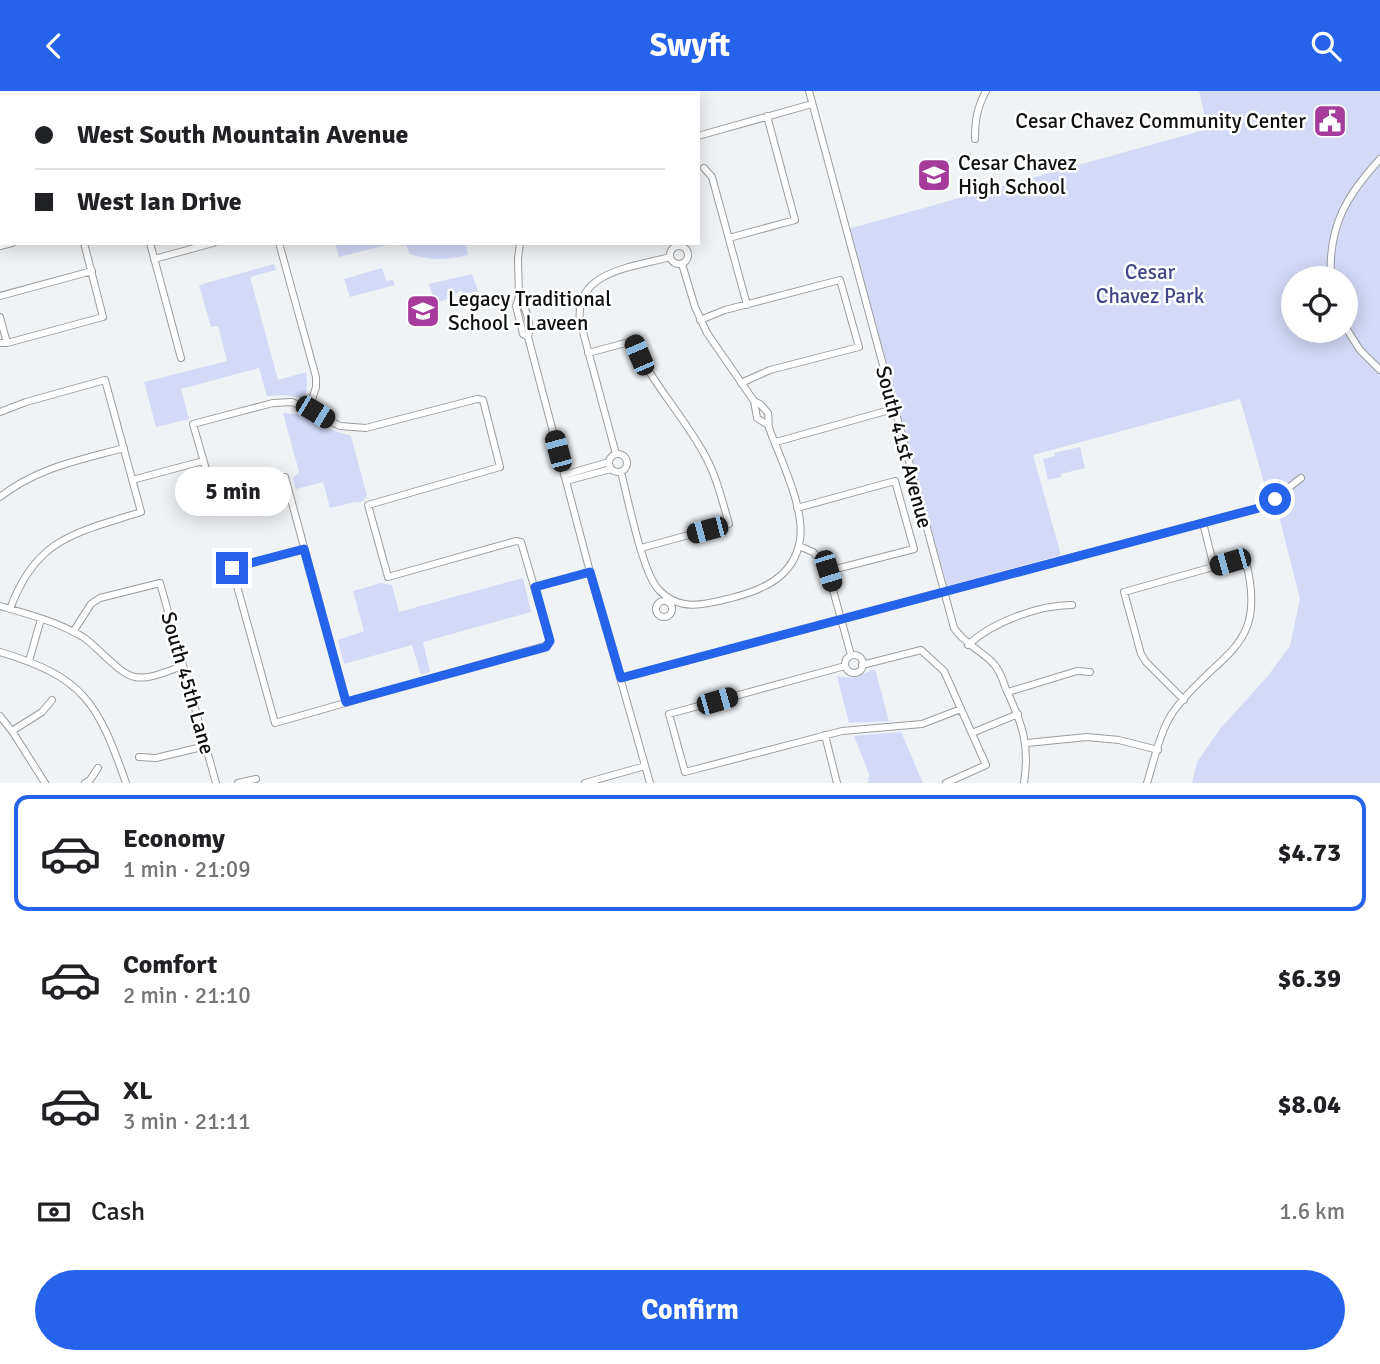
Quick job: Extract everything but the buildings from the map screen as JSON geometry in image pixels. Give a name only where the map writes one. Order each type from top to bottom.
[{"type":"street","name":"South 41st Avenue","points":[[809,91],[954,628],[968,645],[998,668],[1027,743],[1024,783]]},
{"type":"street","points":[[975,139],[977,107],[986,91]]},
{"type":"street","points":[[700,135],[812,104]]},
{"type":"street","points":[[729,238],[795,220],[767,116]]},
{"type":"street","points":[[1331,266],[1331,247],[1340,215],[1359,182],[1380,159]]},
{"type":"street","points":[[704,168],[712,177],[747,305]]},
{"type":"street","points":[[0,317],[3,343],[103,317],[85,245]]},
{"type":"street","points":[[150,245],[181,358]]},
{"type":"street","points":[[154,259],[206,245]]},
{"type":"street","points":[[280,245],[316,377],[316,387],[309,409]]},
{"type":"street","points":[[520,245],[517,275],[519,297],[516,306],[523,334],[528,337],[590,572],[650,783]]},
{"type":"street","points":[[676,245],[688,251],[687,261],[681,264],[673,262],[670,257],[676,245]]},
{"type":"street","points":[[610,466],[616,454],[578,310],[584,291],[600,277],[670,257]]},
{"type":"street","points":[[565,478],[610,466],[621,472],[651,579],[669,601],[698,606],[759,591],[773,583],[788,568],[799,546],[800,523],[776,442],[768,425],[768,413],[754,401],[700,320],[681,264]]},
{"type":"street","points":[[0,296],[92,271]]},
{"type":"street","points":[[700,320],[840,280],[859,347],[770,370],[741,383]]},
{"type":"street","points":[[588,353],[633,341],[658,388],[704,453],[729,524],[641,548]]},
{"type":"street","points":[[1356,343],[1380,370]]},
{"type":"street","points":[[0,412],[105,380],[141,512],[74,533],[59,541],[29,568],[10,609]]},
{"type":"street","points":[[304,549],[232,568],[275,723],[548,645],[550,641],[521,541],[388,577],[368,505],[500,467],[481,399],[361,428],[340,426],[292,402],[282,402],[193,424],[214,497],[285,477],[346,702]]},
{"type":"street","points":[[754,401],[757,418],[768,425]]},
{"type":"street","points":[[776,442],[893,409]]},
{"type":"street","points":[[0,497],[23,480],[52,468],[124,448]]},
{"type":"street","points":[[616,454],[621,454],[627,460],[626,467],[621,472]]},
{"type":"street","points":[[132,480],[204,461]]},
{"type":"street","points":[[621,678],[1265,506],[1301,478]]},
{"type":"street","points":[[797,508],[895,481],[914,549],[828,571]]},
{"type":"street","points":[[1203,523],[1214,567]]},
{"type":"street","points":[[799,546],[817,555],[828,571],[851,655]]},
{"type":"street","points":[[1147,783],[1168,722],[1184,700],[1231,652],[1245,631],[1252,610],[1253,591],[1245,558],[1124,592],[1141,654],[1184,700]]},
{"type":"street","points":[[535,587],[590,572]]},
{"type":"street","name":"South 45th Lane","points":[[73,632],[91,604],[100,598],[160,583],[216,783]]},
{"type":"street","points":[[968,645],[982,631],[1004,621],[1062,605],[1073,605]]},
{"type":"street","points":[[0,606],[73,632],[125,673],[135,677],[145,677],[183,666]]},
{"type":"street","points":[[29,661],[41,619]]},
{"type":"street","points":[[845,666],[853,672],[858,671],[862,665],[921,650],[944,671],[986,765],[946,783]]},
{"type":"street","points":[[0,652],[58,674],[93,707],[107,731],[126,783]]},
{"type":"street","points":[[851,655],[859,657],[862,665]]},
{"type":"street","points":[[845,666],[851,655]]},
{"type":"street","points":[[845,666],[669,714],[685,772],[842,731],[922,724],[961,709]]},
{"type":"street","points":[[1008,692],[1077,671],[1090,672]]},
{"type":"street","points":[[12,731],[42,712],[51,700]]},
{"type":"street","points":[[972,733],[1018,714]]},
{"type":"street","points":[[0,716],[45,783]]},
{"type":"street","points":[[825,735],[837,783]]},
{"type":"street","points":[[1027,743],[1087,737],[1119,740],[1158,750]]},
{"type":"street","points":[[139,757],[156,758],[206,746]]},
{"type":"street","points":[[585,783],[645,766]]},
{"type":"street","points":[[85,783],[98,768]]},
{"type":"street","points":[[239,783],[253,780]]},
{"type":"green space","name":"Cesar Chavez Park","points":[[1199,91],[1380,91],[1380,783],[1192,783],[1197,762],[1220,729],[1267,677],[1290,646],[1300,599],[1275,500],[1269,500],[1240,399],[1033,455],[1061,555],[947,586],[848,229],[1208,129]]},
{"type":"green space","points":[[336,245],[386,245],[339,257]]},
{"type":"green space","points":[[406,245],[466,245],[468,255],[432,259],[410,254]]},
{"type":"green space","points":[[274,264],[276,270],[250,277],[278,380],[306,372],[305,399],[285,395],[267,396],[259,368],[181,389],[189,419],[156,427],[144,382],[227,361],[218,326],[211,327],[199,285]]},
{"type":"green space","points":[[382,268],[386,281],[393,280],[395,285],[350,297],[344,279]]},
{"type":"green space","points":[[472,274],[478,291],[464,294],[460,290],[452,298],[435,303],[429,284]]},
{"type":"green space","points":[[283,413],[302,415],[322,427],[351,436],[367,496],[362,502],[330,508],[323,482],[296,489],[293,478],[299,472]]},
{"type":"green space","points":[[1080,447],[1085,468],[1048,480],[1043,459],[1055,456],[1054,453]]},
{"type":"green space","points":[[523,578],[531,612],[423,642],[430,672],[421,675],[412,645],[344,664],[338,640],[364,631],[353,591],[381,583],[392,585],[399,612]]},
{"type":"green space","points":[[875,669],[889,721],[849,723],[837,676],[852,678]]},
{"type":"green space","points":[[901,732],[923,783],[868,783],[869,774],[854,736]]},
{"type":"place","name":"Cesar Chavez Community Center","points":[[1330,121]]},
{"type":"place","name":"Cesar Chavez High School","points":[[934,175]]},
{"type":"place","name":"Legacy Traditional School - Laveen","points":[[423,311]]},
{"type":"route","points":[[232,568],[304,549],[346,702],[546,647],[550,641],[535,587],[590,572],[621,678],[1259,508],[1275,499]]}]
